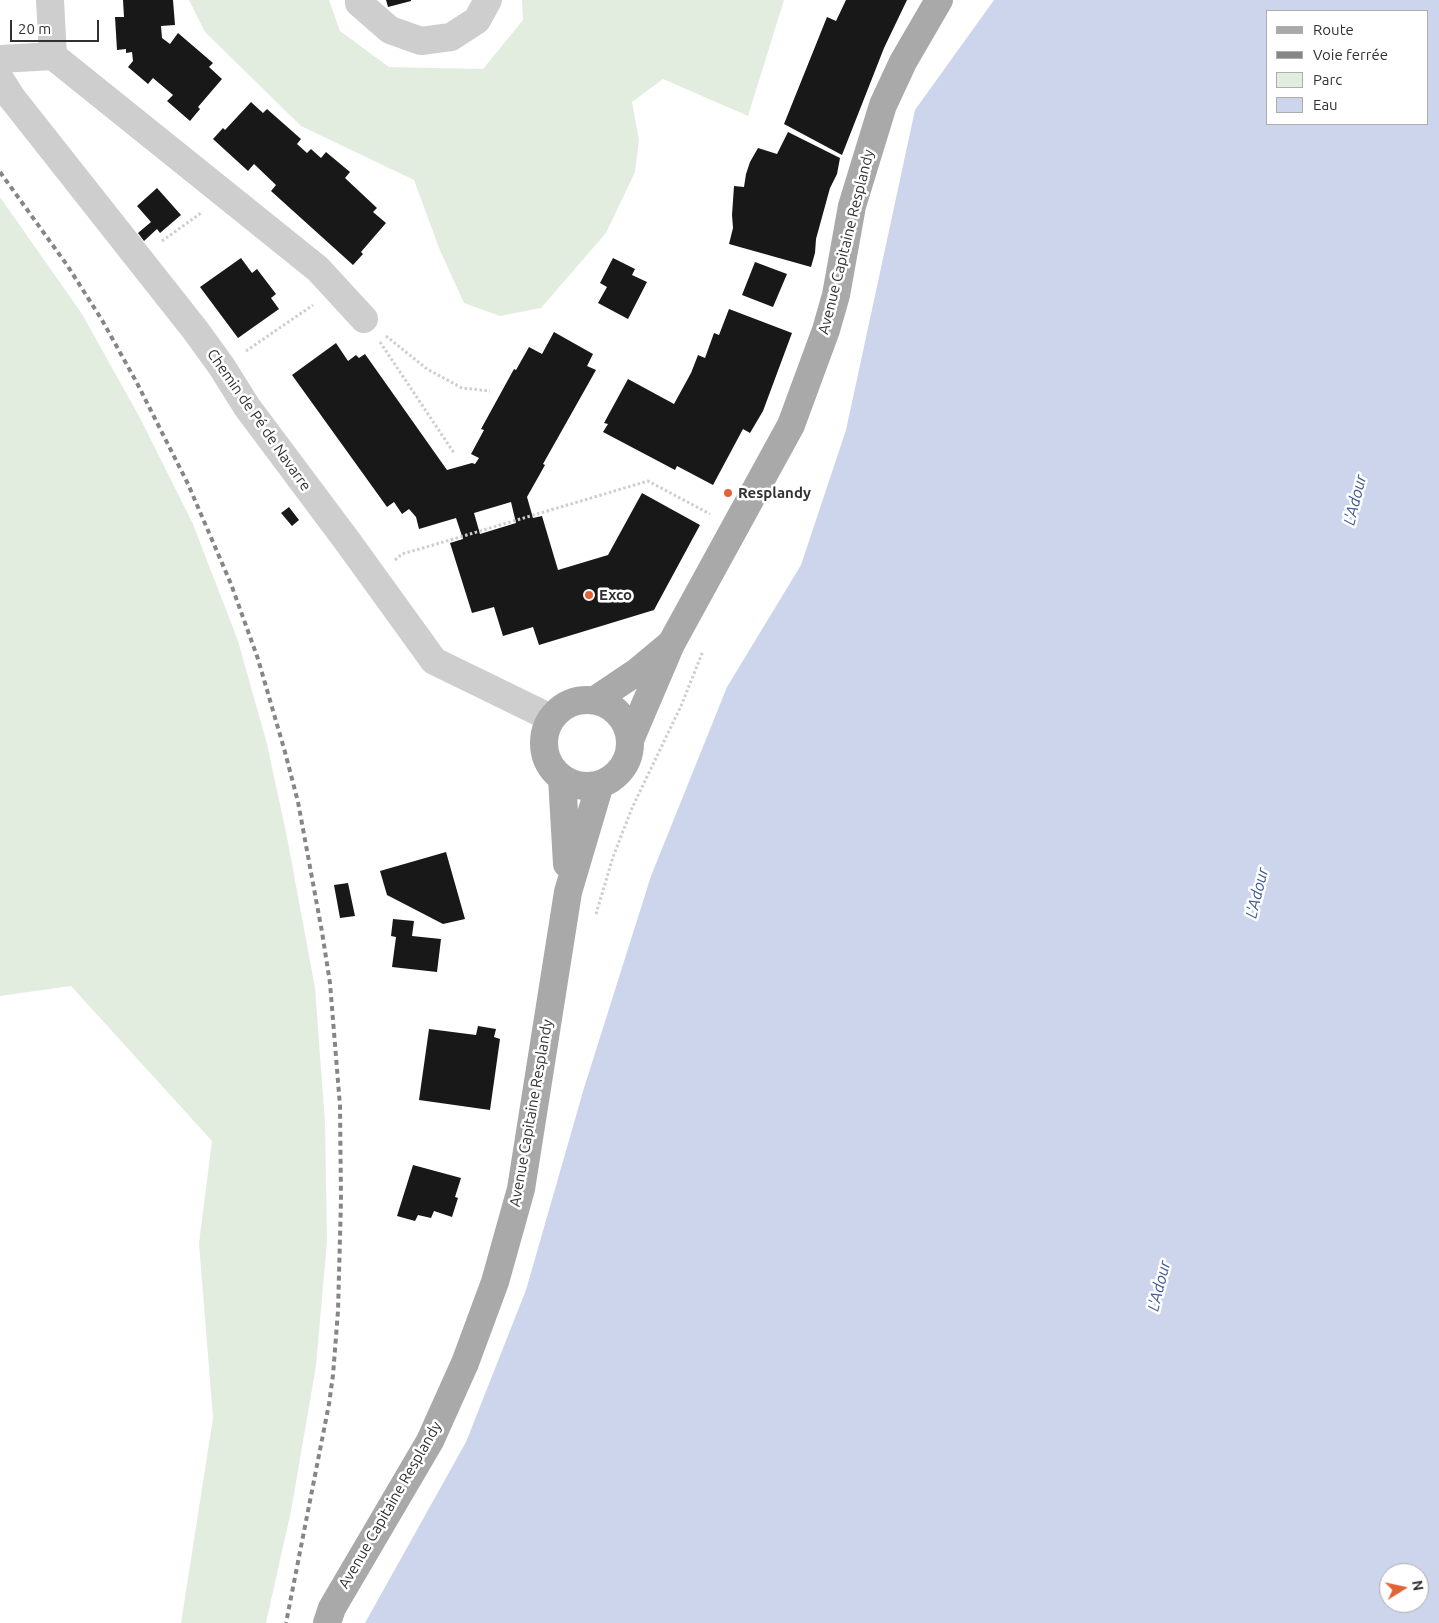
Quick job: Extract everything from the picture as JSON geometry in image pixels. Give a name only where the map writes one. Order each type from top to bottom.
[{"type":"main road","name":"Avenue Capitaine Resplandy","points":[[630,740],[671,644],[791,425],[826,330],[836,296],[852,206],[884,105],[903,62],[940,0]]},
{"type":"main road","name":"Avenue Capitaine Resplandy","points":[[595,700],[638,671],[671,644]]},
{"type":"main road","points":[[582,699],[595,700],[606,703],[623,718],[630,740],[629,752],[619,772],[610,780],[600,784],[580,786],[562,778],[553,771],[547,761],[543,739],[551,718],[559,708],[570,702],[582,699]]},
{"type":"main road","name":"Avenue Capitaine Resplandy","points":[[562,778],[566,823],[568,892]]},
{"type":"main road","name":"Avenue Capitaine Resplandy","points":[[326,1623],[332,1608],[430,1441],[465,1363],[495,1282],[521,1189],[568,892],[600,784]]},
{"type":"street","points":[[50,0],[53,56]]},
{"type":"street","points":[[358,0],[359,3],[390,30],[421,41],[451,37],[477,20],[488,0]]},
{"type":"street","points":[[0,59],[53,56],[318,269],[364,319]]},
{"type":"street","name":"Chemin de Pé de Navarre","points":[[0,79],[12,98],[201,338],[247,407],[434,661],[551,718]]},
{"type":"path","points":[[138,258],[226,195]]},
{"type":"path","points":[[251,348],[336,289]]},
{"type":"path","points":[[364,319],[427,369],[462,388],[490,391]]},
{"type":"path","points":[[364,319],[454,453]]},
{"type":"path","points":[[402,554],[648,480],[707,513]]},
{"type":"green space","points":[[189,0],[329,0],[340,31],[389,67],[483,69],[523,20],[522,0],[784,0],[748,116],[663,79],[632,102],[639,140],[635,172],[606,233],[541,308],[500,316],[464,303],[439,248],[414,180],[301,126],[205,32]]},
{"type":"green space","points":[[0,197],[82,314],[140,418],[193,524],[238,641],[267,744],[287,837],[315,988],[325,1122],[327,1241],[316,1366],[291,1511],[266,1623],[181,1623],[213,1418],[199,1243],[212,1141],[71,986],[0,996]]},
{"type":"water","name":"L'Adour","points":[[994,0],[1439,0],[1439,1623],[365,1623],[466,1442],[526,1290],[584,1088],[651,876],[727,687],[801,565],[846,430],[915,110]]},
{"type":"building","points":[[123,0],[173,0],[175,25],[161,26],[162,38],[170,44],[178,33],[213,63],[209,67],[222,79],[198,107],[200,109],[190,121],[167,101],[173,95],[153,78],[148,84],[128,67],[133,61],[132,52],[126,53],[126,49],[117,50],[115,17],[124,17]]},
{"type":"building","points":[[386,0],[411,0],[411,1],[388,7]]},
{"type":"building","points":[[846,0],[907,0],[884,48],[842,155],[784,124],[827,17],[836,21]]},
{"type":"building","points":[[251,102],[263,113],[267,109],[301,139],[297,144],[307,153],[311,149],[321,158],[326,152],[350,172],[345,178],[377,208],[373,212],[386,223],[361,252],[363,254],[353,265],[271,191],[276,185],[254,164],[248,171],[213,139],[223,128],[225,130]]},
{"type":"building","points":[[788,132],[840,158],[837,174],[830,188],[816,239],[811,267],[729,244],[733,228],[734,186],[744,187],[750,162],[758,148],[777,154]]},
{"type":"building","points":[[157,188],[181,215],[160,233],[157,229],[144,241],[138,233],[151,222],[137,206]]},
{"type":"building","points":[[241,258],[252,273],[257,269],[276,294],[271,298],[279,309],[238,338],[200,287]]},
{"type":"building","points":[[613,258],[635,269],[632,275],[647,282],[628,319],[598,303],[607,287],[600,283]]},
{"type":"building","points":[[755,262],[787,274],[773,307],[742,295]]},
{"type":"building","points":[[729,309],[792,333],[763,411],[750,433],[743,429],[713,485],[677,466],[675,470],[603,432],[608,424],[604,423],[628,379],[674,404],[691,373],[698,355],[705,358],[714,333],[719,335]]},
{"type":"building","points":[[554,332],[593,354],[587,366],[596,370],[543,464],[545,465],[527,497],[533,518],[542,516],[558,570],[608,555],[642,493],[700,525],[654,610],[539,645],[533,627],[503,636],[494,607],[472,613],[450,543],[463,539],[456,518],[419,529],[416,517],[409,509],[402,514],[394,502],[387,507],[292,375],[336,343],[348,361],[356,355],[359,358],[365,354],[447,470],[472,463],[475,464],[479,458],[471,454],[484,430],[481,429],[514,369],[516,370],[529,347],[542,354]],"holes":[[[511,502],[516,523],[480,534],[474,513]]]},
{"type":"building","points":[[289,507],[299,520],[292,526],[281,513]]},
{"type":"building","points":[[446,852],[465,919],[443,924],[387,895],[380,871]]},
{"type":"building","points":[[348,883],[355,916],[340,918],[334,885]]},
{"type":"building","points":[[393,919],[414,921],[412,936],[441,939],[437,972],[392,967],[396,937],[391,936]]},
{"type":"building","points":[[478,1026],[496,1029],[494,1037],[500,1039],[490,1110],[419,1100],[429,1029],[476,1035]]},
{"type":"building","points":[[413,1165],[461,1178],[455,1197],[458,1198],[452,1217],[434,1211],[431,1218],[418,1215],[415,1221],[397,1216]]},
{"type":"railway","points":[[0,172],[67,265],[102,320],[137,383],[188,484],[231,584],[258,659],[298,802],[330,983],[340,1106],[341,1200],[338,1311],[333,1375],[286,1623]]},
{"type":"place","name":"Resplandy","points":[[728,493]]},
{"type":"place","name":"Exco","points":[[589,595]]}]
